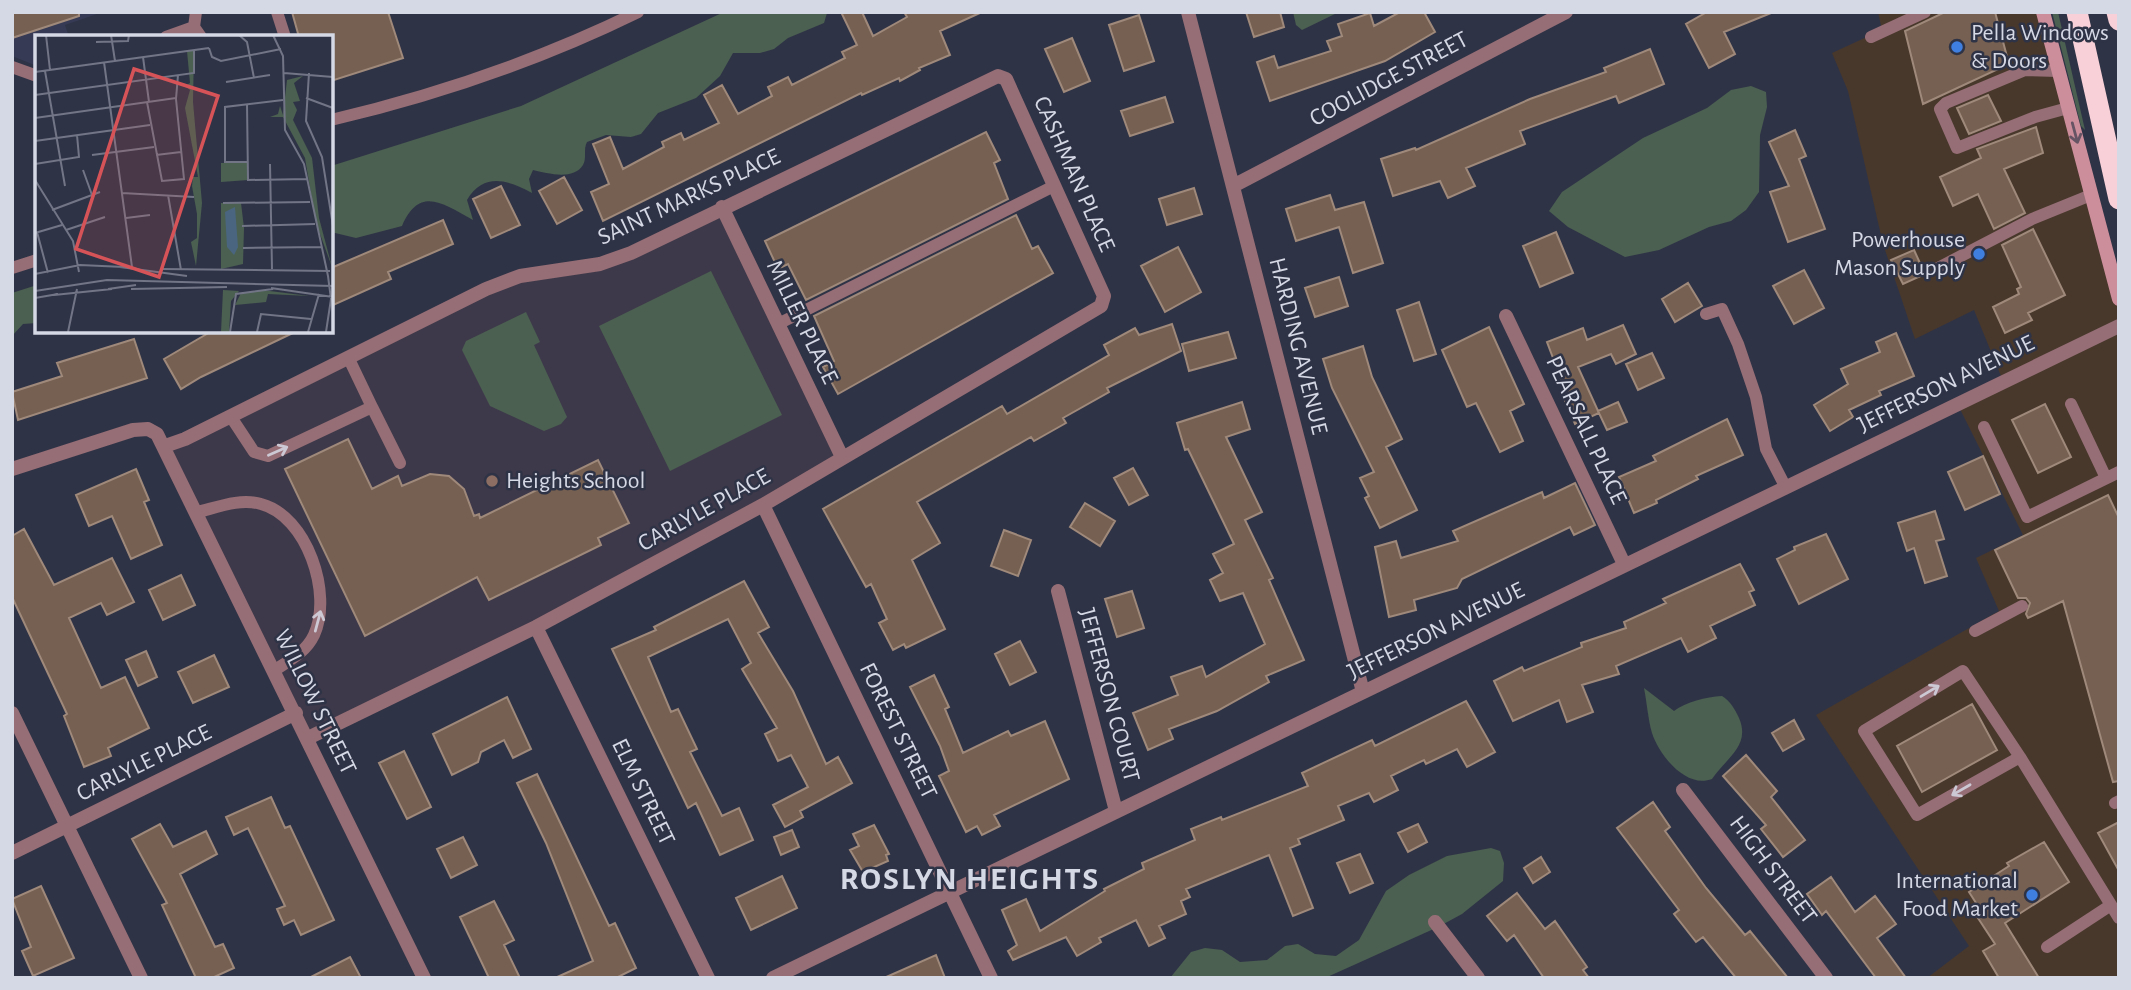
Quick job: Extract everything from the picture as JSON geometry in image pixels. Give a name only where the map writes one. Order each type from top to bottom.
[{"type":"highway","points":[[2077,12],[2119,199]]},
{"type":"highway","points":[[2117,12],[2119,20]]},
{"type":"main road","points":[[2043,12],[2119,299]]},
{"type":"street","name":"HARDING AVENUE","points":[[1188,12],[1363,692]]},
{"type":"street","name":"COOLIDGE STREET","points":[[1233,186],[1566,12]]},
{"type":"street","name":"CASHMAN PLACE","points":[[998,76],[1006,79],[1104,296]]},
{"type":"street","name":"SAINT MARKS PLACE","points":[[165,446],[231,417],[507,280],[552,269],[607,262],[998,76]]},
{"type":"street","name":"MILLER PLACE","points":[[722,207],[842,457]]},
{"type":"street","name":"CARLYLE PLACE","points":[[308,738],[536,627],[763,505],[1101,306],[1104,296]]},
{"type":"street","name":"PEARSALL PLACE","points":[[1506,316],[1624,564]]},
{"type":"street","name":"JEFFERSON AVENUE","points":[[773,978],[2119,326]]},
{"type":"street","points":[[12,470],[143,428],[153,429],[165,446]]},
{"type":"street","name":"WILLOW STREET","points":[[165,446],[424,978]]},
{"type":"street","name":"FOREST STREET","points":[[763,505],[991,978]]},
{"type":"street","name":"JEFFERSON COURT","points":[[1058,591],[1116,811]]},
{"type":"street","name":"ELM STREET","points":[[536,627],[708,978]]},
{"type":"street","points":[[12,713],[141,978]]},
{"type":"street","name":"CARLYLE PLACE","points":[[12,853],[296,713]]},
{"type":"street","name":"HIGH STREET","points":[[1683,790],[1826,978]]},
{"type":"street","points":[[1436,922],[1478,978]]},
{"type":"lane","points":[[178,35],[197,32],[196,12]]},
{"type":"lane","points":[[277,12],[284,35]]},
{"type":"lane","points":[[332,120],[498,72],[568,47],[638,12]]},
{"type":"lane","points":[[1871,37],[1925,12]]},
{"type":"lane","points":[[12,67],[35,75]]},
{"type":"lane","points":[[2058,71],[2025,70],[1946,103],[1940,109],[1957,148],[2035,117],[2068,108]]},
{"type":"lane","points":[[778,324],[1054,186]]},
{"type":"lane","points":[[1938,268],[2032,219],[2091,195]]},
{"type":"lane","points":[[12,268],[35,261]]},
{"type":"lane","points":[[1706,314],[1721,310],[1738,344],[1756,397],[1766,449],[1785,486]]},
{"type":"lane","points":[[349,359],[400,463]]},
{"type":"lane","points":[[2071,404],[2106,478]]},
{"type":"lane","points":[[231,417],[254,452],[268,456],[372,407]]},
{"type":"lane","points":[[1984,427],[2027,517],[2119,472]]},
{"type":"lane","points":[[198,512],[235,502],[261,504],[278,512],[295,528],[310,555],[321,586],[322,607],[314,635],[300,654],[275,670]]},
{"type":"lane","points":[[1975,631],[2022,606]]},
{"type":"lane","points":[[2020,757],[1917,815],[1864,731],[1963,671],[2020,757],[2119,918]]},
{"type":"lane","points":[[2047,947],[2111,905]]},
{"type":"shaded area","points":[[12,12],[103,12],[65,25],[68,35],[35,35],[35,65],[12,56]]},
{"type":"shaded area","points":[[1878,12],[2043,12],[2119,299],[2119,978],[1927,978],[1969,946],[1816,715],[1999,611],[1976,558],[2023,535],[1958,405],[2003,381],[1974,310],[1915,339],[1883,244],[1848,91],[1832,53],[1882,30]]},
{"type":"shaded area","name":"Heights School","points":[[722,207],[842,457],[763,505],[308,738],[166,448],[486,289],[586,266]]},
{"type":"green space","points":[[724,12],[827,13],[824,23],[788,38],[774,49],[760,53],[733,53],[720,76],[696,98],[658,113],[641,134],[631,137],[606,135],[587,142],[583,165],[573,173],[560,175],[533,170],[529,179],[532,193],[505,182],[481,185],[467,200],[473,220],[442,204],[424,202],[409,213],[402,226],[356,238],[332,232],[332,166],[521,106]]},
{"type":"green space","points":[[1293,12],[1339,12],[1302,30],[1296,25]]},
{"type":"green space","points":[[2052,12],[2058,12],[2085,130],[2081,126]]},
{"type":"green space","points":[[1751,86],[1766,92],[1767,107],[1760,135],[1759,192],[1746,210],[1731,221],[1709,227],[1659,250],[1625,257],[1568,227],[1549,211],[1562,192],[1643,138],[1707,108],[1731,90]]},
{"type":"green space","points":[[711,271],[782,415],[670,471],[599,326]]},
{"type":"green space","points":[[35,286],[35,323],[23,324],[12,336],[12,293]]},
{"type":"green space","points":[[526,312],[540,342],[534,345],[567,417],[561,424],[544,431],[490,406],[462,350],[466,341]]},
{"type":"green space","points":[[1644,688],[1674,711],[1690,703],[1722,696],[1732,706],[1739,718],[1742,736],[1735,751],[1712,779],[1702,781],[1683,775],[1667,760],[1652,733]]},
{"type":"green space","points":[[1491,848],[1500,851],[1504,863],[1503,881],[1462,914],[1325,978],[1170,978],[1191,952],[1205,948],[1222,950],[1240,962],[1267,960],[1285,946],[1298,944],[1315,954],[1336,956],[1359,940],[1386,891],[1409,875],[1447,856]]},
{"type":"building","points":[[12,12],[79,12],[79,16],[12,38]]},
{"type":"building","points":[[292,12],[388,12],[403,58],[332,81],[332,35],[298,35]]},
{"type":"building","points":[[841,12],[862,12],[873,36],[907,17],[904,12],[982,12],[940,31],[950,55],[919,68],[920,70],[900,81],[899,78],[862,95],[861,93],[603,221],[591,192],[609,184],[593,144],[610,137],[623,169],[664,147],[662,142],[681,133],[684,140],[719,123],[704,95],[722,85],[738,114],[772,96],[768,87],[788,77],[792,85],[845,58],[842,52],[857,45]]},
{"type":"building","points":[[1246,12],[1280,12],[1284,27],[1254,37]]},
{"type":"building","points":[[1400,12],[1424,12],[1435,32],[1385,61],[1270,101],[1257,62],[1274,56],[1278,68],[1331,51],[1327,41],[1342,36],[1338,24],[1370,13],[1374,26]]},
{"type":"building","points":[[1707,12],[1771,13],[1724,32],[1735,54],[1709,68],[1686,24]]},
{"type":"building","points":[[1945,12],[1995,12],[2009,64],[1923,104],[1905,31]]},
{"type":"building","points":[[1139,15],[1154,61],[1124,71],[1109,25]]},
{"type":"building","points":[[1072,38],[1090,81],[1064,92],[1045,49]]},
{"type":"building","points":[[1650,49],[1664,84],[1619,103],[1616,96],[1520,131],[1525,144],[1466,168],[1475,186],[1448,198],[1440,181],[1393,196],[1381,159],[1415,148],[1416,150],[1530,99],[1606,72],[1604,68]]},
{"type":"building","points":[[1988,95],[2001,121],[1969,134],[1957,108]]},
{"type":"building","points":[[1165,97],[1173,122],[1130,136],[1121,111]]},
{"type":"building","points":[[2036,127],[2043,153],[2004,169],[2025,213],[1994,229],[1978,194],[1953,206],[1940,177],[1981,158],[1977,149]]},
{"type":"building","points":[[1795,130],[1806,156],[1799,159],[1825,229],[1788,242],[1770,192],[1789,186],[1769,142]]},
{"type":"building","points":[[986,132],[1000,160],[994,163],[1008,199],[806,300],[788,264],[778,269],[765,241]]},
{"type":"building","points":[[564,177],[582,210],[557,224],[539,191]]},
{"type":"building","points":[[501,186],[520,225],[491,238],[473,199]]},
{"type":"building","points":[[1194,188],[1202,214],[1167,225],[1159,199]]},
{"type":"building","points":[[1330,195],[1335,210],[1364,202],[1383,263],[1353,273],[1339,227],[1296,241],[1286,209]]},
{"type":"building","points":[[1016,215],[1032,249],[1038,246],[1053,273],[838,394],[823,367],[834,361],[814,316]]},
{"type":"building","points":[[443,220],[453,244],[388,272],[391,279],[332,306],[332,268]]},
{"type":"building","points":[[2033,229],[2065,295],[2028,313],[2032,320],[2005,333],[1993,307],[2019,294],[2017,289],[2021,287],[2002,245]]},
{"type":"building","points":[[1556,232],[1573,273],[1540,287],[1523,246]]},
{"type":"building","points":[[1178,247],[1201,292],[1165,312],[1141,266]]},
{"type":"building","points":[[1914,250],[1925,274],[1903,284],[1891,260]]},
{"type":"building","points":[[1804,270],[1824,308],[1794,324],[1773,286]]},
{"type":"building","points":[[1339,277],[1348,306],[1315,317],[1305,288]]},
{"type":"building","points":[[1688,283],[1702,306],[1675,322],[1662,299]]},
{"type":"building","points":[[1419,302],[1436,354],[1414,361],[1397,310]]},
{"type":"building","points":[[1172,324],[1181,351],[1107,388],[1109,392],[1063,418],[1066,423],[1034,441],[1031,437],[917,502],[940,543],[912,560],[945,629],[906,648],[904,644],[893,650],[879,623],[887,619],[871,584],[866,587],[823,509],[1002,406],[1007,414],[1109,355],[1104,345],[1135,328],[1139,335]]},
{"type":"building","points":[[1623,325],[1636,354],[1616,364],[1611,354],[1578,367],[1599,413],[1575,424],[1563,396],[1567,395],[1547,342],[1583,328],[1587,340]]},
{"type":"building","points":[[1489,327],[1524,404],[1510,411],[1523,441],[1500,452],[1476,403],[1467,407],[1442,350]]},
{"type":"building","points":[[210,332],[295,332],[181,389],[164,359]]},
{"type":"building","points":[[1228,332],[1236,358],[1189,371],[1182,344]]},
{"type":"building","points":[[1896,333],[1914,376],[1879,391],[1881,395],[1849,410],[1853,417],[1830,431],[1814,405],[1848,384],[1841,369],[1880,352],[1876,342]]},
{"type":"building","points":[[134,339],[147,378],[18,420],[12,392],[62,376],[57,363]]},
{"type":"building","points":[[1363,346],[1372,377],[1402,439],[1386,447],[1417,510],[1380,528],[1365,498],[1369,496],[1360,478],[1374,472],[1332,388],[1323,359]]},
{"type":"building","points":[[1652,353],[1664,378],[1638,390],[1626,364]]},
{"type":"building","points":[[1242,402],[1250,429],[1226,437],[1262,512],[1245,520],[1273,578],[1269,580],[1304,660],[1266,676],[1269,682],[1217,711],[1169,729],[1173,739],[1148,750],[1133,713],[1178,695],[1171,677],[1202,666],[1206,677],[1265,644],[1243,593],[1220,601],[1210,580],[1223,573],[1213,554],[1234,544],[1188,449],[1185,450],[1177,423]]},
{"type":"building","points":[[1618,402],[1627,422],[1607,430],[1598,411]]},
{"type":"building","points":[[2045,404],[2071,457],[2038,473],[2012,420]]},
{"type":"building","points":[[1727,419],[1743,455],[1696,476],[1698,479],[1634,513],[1619,477],[1656,461],[1653,456]]},
{"type":"building","points":[[348,439],[372,489],[398,476],[402,486],[430,474],[449,476],[464,489],[474,516],[479,514],[480,518],[598,460],[629,523],[598,538],[601,545],[489,600],[477,577],[365,636],[285,469]]},
{"type":"building","points":[[1983,456],[2000,494],[1965,510],[1948,472]]},
{"type":"building","points":[[1133,468],[1148,495],[1129,505],[1114,478]]},
{"type":"building","points":[[136,469],[149,500],[144,502],[162,545],[131,559],[112,516],[89,526],[76,495]]},
{"type":"building","points":[[1575,483],[1595,525],[1574,535],[1570,527],[1462,579],[1457,588],[1414,600],[1416,610],[1389,617],[1375,547],[1396,541],[1401,558],[1458,541],[1453,531],[1542,492],[1544,498]]},
{"type":"building","points":[[2108,495],[2119,518],[2119,781],[2113,782],[2063,601],[2028,618],[2026,614],[2030,603],[2026,598],[2018,598],[1995,550]]},
{"type":"building","points":[[1085,503],[1115,521],[1100,546],[1070,527]]},
{"type":"building","points":[[1935,511],[1944,539],[1936,541],[1947,576],[1925,583],[1914,548],[1907,551],[1898,523]]},
{"type":"building","points":[[24,529],[54,585],[112,558],[134,602],[107,615],[101,603],[69,618],[101,688],[125,677],[149,728],[108,748],[111,756],[84,767],[64,716],[67,714],[12,597],[12,536]]},
{"type":"building","points":[[1004,530],[1031,540],[1018,576],[991,566]]},
{"type":"building","points":[[1826,534],[1848,579],[1799,604],[1777,559],[1795,550],[1794,547]]},
{"type":"building","points":[[1740,564],[1754,590],[1749,592],[1755,605],[1710,626],[1716,638],[1688,652],[1681,638],[1616,666],[1619,674],[1582,685],[1593,712],[1567,722],[1559,700],[1513,721],[1494,681],[1522,667],[1524,671],[1582,647],[1581,643],[1626,628],[1624,622],[1666,603],[1663,599]]},
{"type":"building","points":[[181,575],[195,605],[163,620],[149,590]]},
{"type":"building","points":[[744,581],[769,627],[758,633],[793,691],[826,764],[838,757],[852,783],[800,811],[803,817],[785,827],[773,805],[808,787],[791,755],[778,761],[765,734],[777,728],[742,669],[751,663],[728,619],[648,657],[671,712],[678,709],[697,749],[690,752],[722,816],[739,808],[753,840],[720,855],[696,803],[688,808],[612,649],[656,630],[654,627]]},
{"type":"building","points":[[1132,591],[1144,628],[1117,637],[1105,599]]},
{"type":"building","points":[[1020,641],[1036,672],[1010,685],[995,654]]},
{"type":"building","points":[[146,651],[157,677],[138,686],[126,660]]},
{"type":"building","points":[[214,655],[229,687],[193,703],[178,672]]},
{"type":"building","points":[[934,675],[949,707],[945,709],[963,753],[1008,731],[1011,736],[1045,721],[1069,779],[994,815],[1000,826],[982,835],[977,826],[966,832],[939,776],[949,771],[940,746],[910,687]]},
{"type":"building","points":[[507,697],[531,749],[513,758],[504,740],[481,752],[478,762],[452,775],[433,734]]},
{"type":"building","points":[[1466,701],[1495,752],[1467,767],[1457,749],[1426,764],[1424,760],[1391,776],[1398,790],[1374,802],[1369,793],[1338,806],[1344,820],[1298,839],[1300,844],[1290,848],[1313,908],[1293,916],[1269,855],[1186,889],[1190,897],[1181,901],[1186,914],[1159,926],[1165,938],[1149,946],[1136,920],[1099,938],[1101,942],[1077,956],[1066,937],[1013,960],[1008,951],[1017,945],[1002,910],[1026,899],[1040,931],[1105,891],[1104,889],[1144,869],[1142,863],[1195,840],[1191,829],[1221,817],[1222,820],[1308,786],[1302,773],[1372,740],[1375,746]]},
{"type":"building","points":[[1972,704],[1997,750],[1922,792],[1897,746]]},
{"type":"building","points":[[1794,720],[1804,739],[1783,751],[1772,733]]},
{"type":"building","points":[[404,751],[431,807],[407,819],[379,763]]},
{"type":"building","points":[[1746,755],[1777,791],[1771,797],[1805,840],[1783,857],[1761,829],[1766,825],[1723,776]]},
{"type":"building","points":[[537,774],[609,926],[615,923],[636,968],[616,978],[555,978],[593,961],[546,843],[517,783]]},
{"type":"building","points":[[271,797],[285,828],[290,826],[334,920],[301,935],[294,920],[284,925],[277,909],[285,906],[248,828],[234,835],[226,817]]},
{"type":"building","points":[[1653,802],[1670,827],[1665,831],[1706,888],[1745,935],[1750,931],[1788,978],[1736,978],[1703,937],[1696,942],[1674,914],[1679,910],[1617,828]]},
{"type":"building","points":[[2119,822],[2119,871],[2098,833]]},
{"type":"building","points":[[160,824],[173,847],[206,831],[217,854],[180,874],[215,947],[223,944],[234,968],[212,978],[196,978],[162,905],[167,903],[132,839]]},
{"type":"building","points":[[1418,824],[1427,842],[1408,852],[1398,833]]},
{"type":"building","points":[[874,825],[889,854],[886,855],[888,861],[863,872],[850,850],[859,846],[853,834]]},
{"type":"building","points":[[792,830],[799,847],[781,855],[774,837]]},
{"type":"building","points":[[463,837],[477,865],[451,878],[437,849]]},
{"type":"building","points":[[2044,842],[2069,882],[2005,923],[2039,978],[1999,978],[1983,951],[1995,944],[1972,909],[1978,906],[1969,892],[2009,866],[2007,863]]},
{"type":"building","points":[[1360,854],[1373,883],[1350,893],[1337,863]]},
{"type":"building","points":[[1541,857],[1550,872],[1533,883],[1524,868]]},
{"type":"building","points":[[782,876],[797,908],[751,930],[736,898]]},
{"type":"building","points":[[1831,877],[1855,912],[1875,896],[1896,924],[1877,938],[1906,978],[1876,978],[1826,911],[1822,915],[1807,894]]},
{"type":"building","points":[[41,886],[74,958],[33,976],[22,951],[31,947],[12,899]]},
{"type":"building","points":[[1517,893],[1545,929],[1555,921],[1587,967],[1583,970],[1589,978],[1544,978],[1514,935],[1507,941],[1487,916]]},
{"type":"building","points":[[494,901],[514,940],[504,945],[520,978],[489,978],[460,917]]},
{"type":"building","points":[[936,955],[945,978],[884,978]]},
{"type":"building","points":[[350,957],[361,978],[309,978]]},
{"type":"place","name":"Pella Windows & Doors","points":[[1957,47]]},
{"type":"place","name":"Powerhouse Mason Supply","points":[[1979,254]]},
{"type":"place","name":"Heights School","points":[[492,481]]},
{"type":"place","name":"International Food Market","points":[[2032,895]]},
{"type":"district","name":"ROSLYN HEIGHTS","points":[[970,879]]}]
